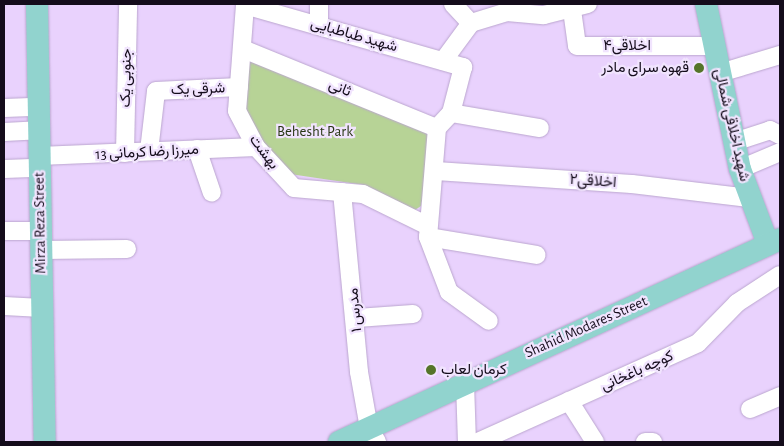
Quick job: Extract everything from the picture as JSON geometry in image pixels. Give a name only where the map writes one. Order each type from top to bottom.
[{"type":"main road","name":"Mirza Reza Street","points":[[38,4],[38,130],[44,442]]},
{"type":"main road","name":"شهید اخلاقی شمالی","points":[[706,4],[740,169],[749,198],[776,245]]},
{"type":"main road","name":"Shahid Modares Street","points":[[339,442],[373,435],[465,383],[776,245]]},
{"type":"street","name":"جنوبی یک","points":[[125,153],[128,4]]},
{"type":"street","name":"شهید طباطبایی","points":[[244,4],[271,7],[319,25],[463,68],[451,113]]},
{"type":"street","name":"بهشت","points":[[244,4],[237,110],[256,147],[294,188],[363,194],[428,231],[537,255]]},
{"type":"street","points":[[319,4],[319,25]]},
{"type":"street","points":[[453,4],[471,23]]},
{"type":"street","points":[[443,61],[471,23],[506,12],[580,7]]},
{"type":"street","name":"اخلاقی۴","points":[[580,7],[577,46],[715,46]]},
{"type":"street","name":"ثانی","points":[[242,49],[437,128]]},
{"type":"street","points":[[720,73],[780,55]]},
{"type":"street","name":"شرقی یک","points":[[149,151],[156,91],[239,87]]},
{"type":"street","points":[[4,108],[38,107]]},
{"type":"street","points":[[489,321],[449,292],[428,231],[436,171],[437,128],[451,113],[540,128]]},
{"type":"street","points":[[4,132],[38,130]]},
{"type":"street","points":[[734,142],[770,130],[780,135]]},
{"type":"street","name":"میرزا رضا کرمانی 13","points":[[4,169],[39,162],[125,153],[256,147]]},
{"type":"street","points":[[197,149],[212,193]]},
{"type":"street","points":[[740,169],[780,152]]},
{"type":"street","name":"اخلاقی۲","points":[[436,171],[632,184],[749,198]]},
{"type":"street","name":"مدرس ۱","points":[[342,192],[373,435]]},
{"type":"street","points":[[4,231],[41,240],[127,249]]},
{"type":"street","name":"کوچه باغخانی","points":[[478,442],[698,343],[737,303],[780,275]]},
{"type":"street","points":[[4,306],[42,308]]},
{"type":"street","points":[[357,318],[413,314]]},
{"type":"street","points":[[465,383],[467,442]]},
{"type":"street","points":[[750,409],[780,396]]},
{"type":"street","points":[[570,401],[595,442]]},
{"type":"street","points":[[645,442],[653,442]]},
{"type":"green space","name":"Behesht Park","points":[[246,59],[435,132],[421,206],[415,210],[364,185],[290,174],[274,159],[243,113]]},
{"type":"place","name":"قهوه سرای مادر","points":[[699,68]]},
{"type":"place","name":"کرمان لعاب","points":[[431,370]]}]
